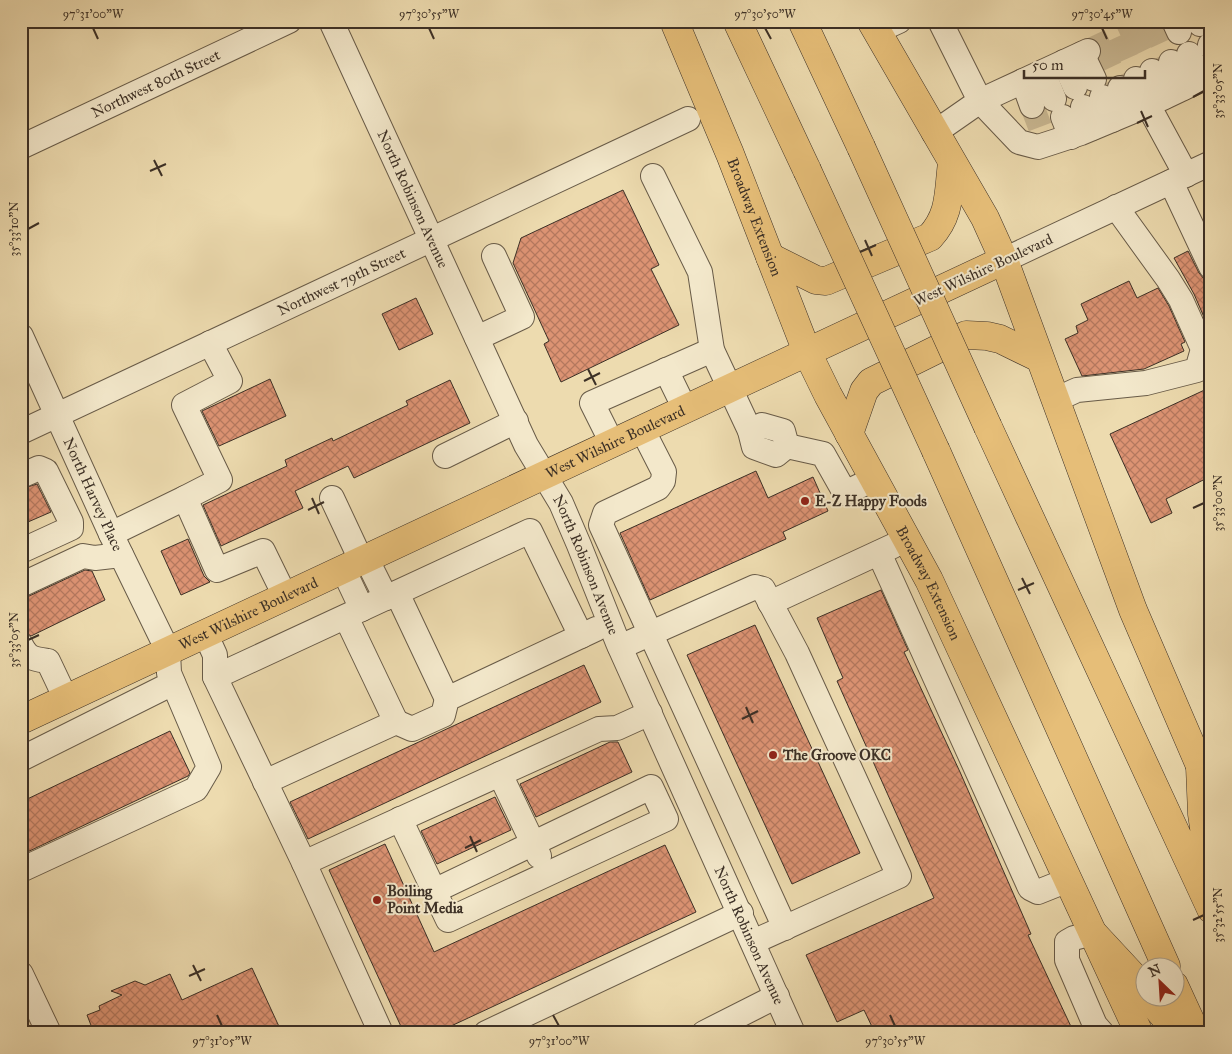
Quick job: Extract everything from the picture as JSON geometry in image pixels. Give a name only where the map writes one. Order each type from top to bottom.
[{"type":"main road","name":"Broadway Extension","points":[[674,21],[730,154],[807,352],[849,434],[929,580],[1092,933],[1133,1031]]},
{"type":"main road","points":[[737,21],[936,451],[1162,956]]},
{"type":"main road","points":[[802,21],[1211,909]]},
{"type":"main road","points":[[882,25],[934,133],[985,218],[1004,260],[1133,610],[1205,779],[1202,814],[1211,875]]},
{"type":"main road","points":[[770,257],[816,280],[826,281],[930,237],[940,226],[945,216],[952,164]]},
{"type":"main road","name":"West Wilshire Boulevard","points":[[21,720],[1004,260]]},
{"type":"main road","points":[[849,434],[864,391],[870,382],[966,335],[1000,339],[1039,358]]},
{"type":"main road","points":[[1092,933],[1134,978]]},
{"type":"main road","points":[[1155,1006],[1178,1033]]},
{"type":"main road","points":[[1184,1006],[1196,1033]]},
{"type":"street","name":"Northwest 80th Street","points":[[21,147],[290,21]]},
{"type":"street","name":"North Robinson Avenue","points":[[331,21],[526,445],[560,503],[620,647],[741,913],[793,1033]]},
{"type":"street","points":[[940,21],[980,101],[1019,142],[1038,147],[1039,126],[1060,64]]},
{"type":"street","points":[[1060,64],[1135,90]]},
{"type":"street","points":[[934,133],[980,101],[1060,64],[1135,90],[1178,178],[1211,267]]},
{"type":"street","points":[[1039,126],[1135,90]]},
{"type":"street","name":"Northwest 79th Street","points":[[21,432],[688,119]]},
{"type":"street","name":"West Wilshire Boulevard","points":[[1004,260],[1211,164]]},
{"type":"street","points":[[653,176],[700,272],[712,350],[750,431],[754,447],[776,455],[787,446],[823,454],[845,494],[874,479]]},
{"type":"street","points":[[1055,400],[1077,390],[1146,383],[1204,369],[1203,350],[1181,300],[1168,278],[1116,208]]},
{"type":"street","points":[[477,338],[522,317],[494,256]]},
{"type":"street","name":"North Harvey Place","points":[[21,336],[116,545],[168,651]]},
{"type":"street","points":[[21,584],[84,556],[95,558],[185,498],[220,480],[184,405],[230,381],[210,343]]},
{"type":"street","points":[[612,443],[592,404],[712,350]]},
{"type":"street","points":[[666,370],[684,409]]},
{"type":"street","points":[[445,456],[516,421]]},
{"type":"street","points":[[642,429],[664,472],[663,481],[658,488],[605,513],[601,525],[785,928]]},
{"type":"street","points":[[21,476],[39,468],[46,472],[71,522],[71,528],[21,551]]},
{"type":"street","points":[[185,498],[216,570],[263,551],[285,596]]},
{"type":"street","points":[[332,498],[357,562],[392,596],[448,699],[443,715],[412,729],[396,722],[354,613],[357,562]]},
{"type":"street","points":[[216,677],[530,531],[581,636]]},
{"type":"street","points":[[770,603],[907,540]]},
{"type":"street","points":[[879,553],[1030,888],[1038,892],[1068,880]]},
{"type":"street","points":[[620,647],[755,587],[763,589],[796,653],[899,876],[753,942]]},
{"type":"street","points":[[448,699],[610,623]]},
{"type":"street","points":[[205,633],[215,655],[216,677],[304,863],[381,1033]]},
{"type":"street","points":[[21,645],[25,653],[32,658],[48,661],[101,720]]},
{"type":"street","points":[[21,870],[196,789],[209,767],[169,673],[168,651]]},
{"type":"street","points":[[21,759],[173,683]]},
{"type":"street","points":[[304,863],[600,729],[617,728],[650,713]]},
{"type":"street","points":[[265,782],[396,722]]},
{"type":"street","points":[[500,774],[548,874]]},
{"type":"street","points":[[400,819],[448,920],[666,819],[651,787],[434,890]]},
{"type":"street","points":[[658,801],[684,789]]},
{"type":"street","points":[[486,1033],[741,913]]},
{"type":"street","points":[[1092,933],[1066,942],[1066,955],[1095,1025],[1102,1033]]},
{"type":"street","points":[[21,974],[49,1033]]},
{"type":"street","points":[[704,1033],[777,996]]},
{"type":"building","points":[[623,190],[659,265],[651,269],[679,325],[561,382],[544,344],[549,341],[513,263],[521,238]]},
{"type":"building","points":[[1188,251],[1199,273],[1204,279],[1211,281],[1210,331],[1194,294],[1174,258]]},
{"type":"building","points":[[1129,281],[1137,298],[1158,288],[1169,306],[1185,342],[1181,344],[1184,351],[1144,369],[1082,376],[1065,339],[1078,333],[1076,326],[1088,320],[1081,304]]},
{"type":"building","points":[[416,298],[433,334],[399,350],[382,314]]},
{"type":"building","points":[[270,379],[286,416],[219,446],[202,411]]},
{"type":"building","points":[[450,380],[470,423],[354,478],[348,466],[295,491],[303,508],[221,546],[203,505],[287,466],[285,460],[332,438],[333,441],[408,405],[406,401]]},
{"type":"building","points":[[1211,387],[1211,476],[1166,499],[1172,513],[1151,523],[1110,434]]},
{"type":"building","points":[[756,471],[768,498],[813,477],[828,511],[783,532],[786,539],[650,600],[620,533]]},
{"type":"building","points":[[37,484],[51,512],[21,525],[21,489]]},
{"type":"building","points":[[188,539],[204,576],[210,582],[181,595],[161,551]]},
{"type":"building","points":[[85,570],[92,571],[105,600],[31,636],[25,632],[21,625],[21,599]]},
{"type":"building","points":[[881,590],[908,650],[904,652],[960,772],[1031,934],[1028,935],[1074,1033],[875,1033],[864,1010],[837,1022],[806,955],[934,898],[837,681],[843,678],[817,618]]},
{"type":"building","points":[[755,625],[860,853],[792,884],[687,655]]},
{"type":"building","points":[[584,665],[601,702],[308,839],[290,802]]},
{"type":"building","points":[[170,731],[190,773],[188,776],[21,855],[21,802]]},
{"type":"building","points":[[610,742],[618,742],[632,772],[536,817],[520,784]]},
{"type":"building","points":[[495,797],[511,830],[437,864],[421,831]]},
{"type":"building","points":[[385,844],[434,952],[665,845],[696,912],[436,1033],[404,1033],[329,870]]},
{"type":"building","points":[[252,968],[282,1033],[94,1033],[87,1015],[100,1010],[99,1006],[122,995],[111,991],[135,981],[145,985],[170,974],[182,1000]]},
{"type":"tunnel","points":[[1152,21],[1171,62]]},
{"type":"tunnel","points":[[1088,51],[1152,21]]},
{"type":"tunnel","points":[[1132,30],[1152,71]]},
{"type":"tunnel","points":[[1117,37],[1136,79]]},
{"type":"tunnel","points":[[1100,46],[1120,88]]},
{"type":"tunnel","points":[[1032,106],[1040,127]]},
{"type":"place","name":"E-Z Happy Foods","points":[[805,501]]},
{"type":"place","name":"The Groove OKC","points":[[773,755]]},
{"type":"place","name":"Boiling Point Media","points":[[377,900]]}]
